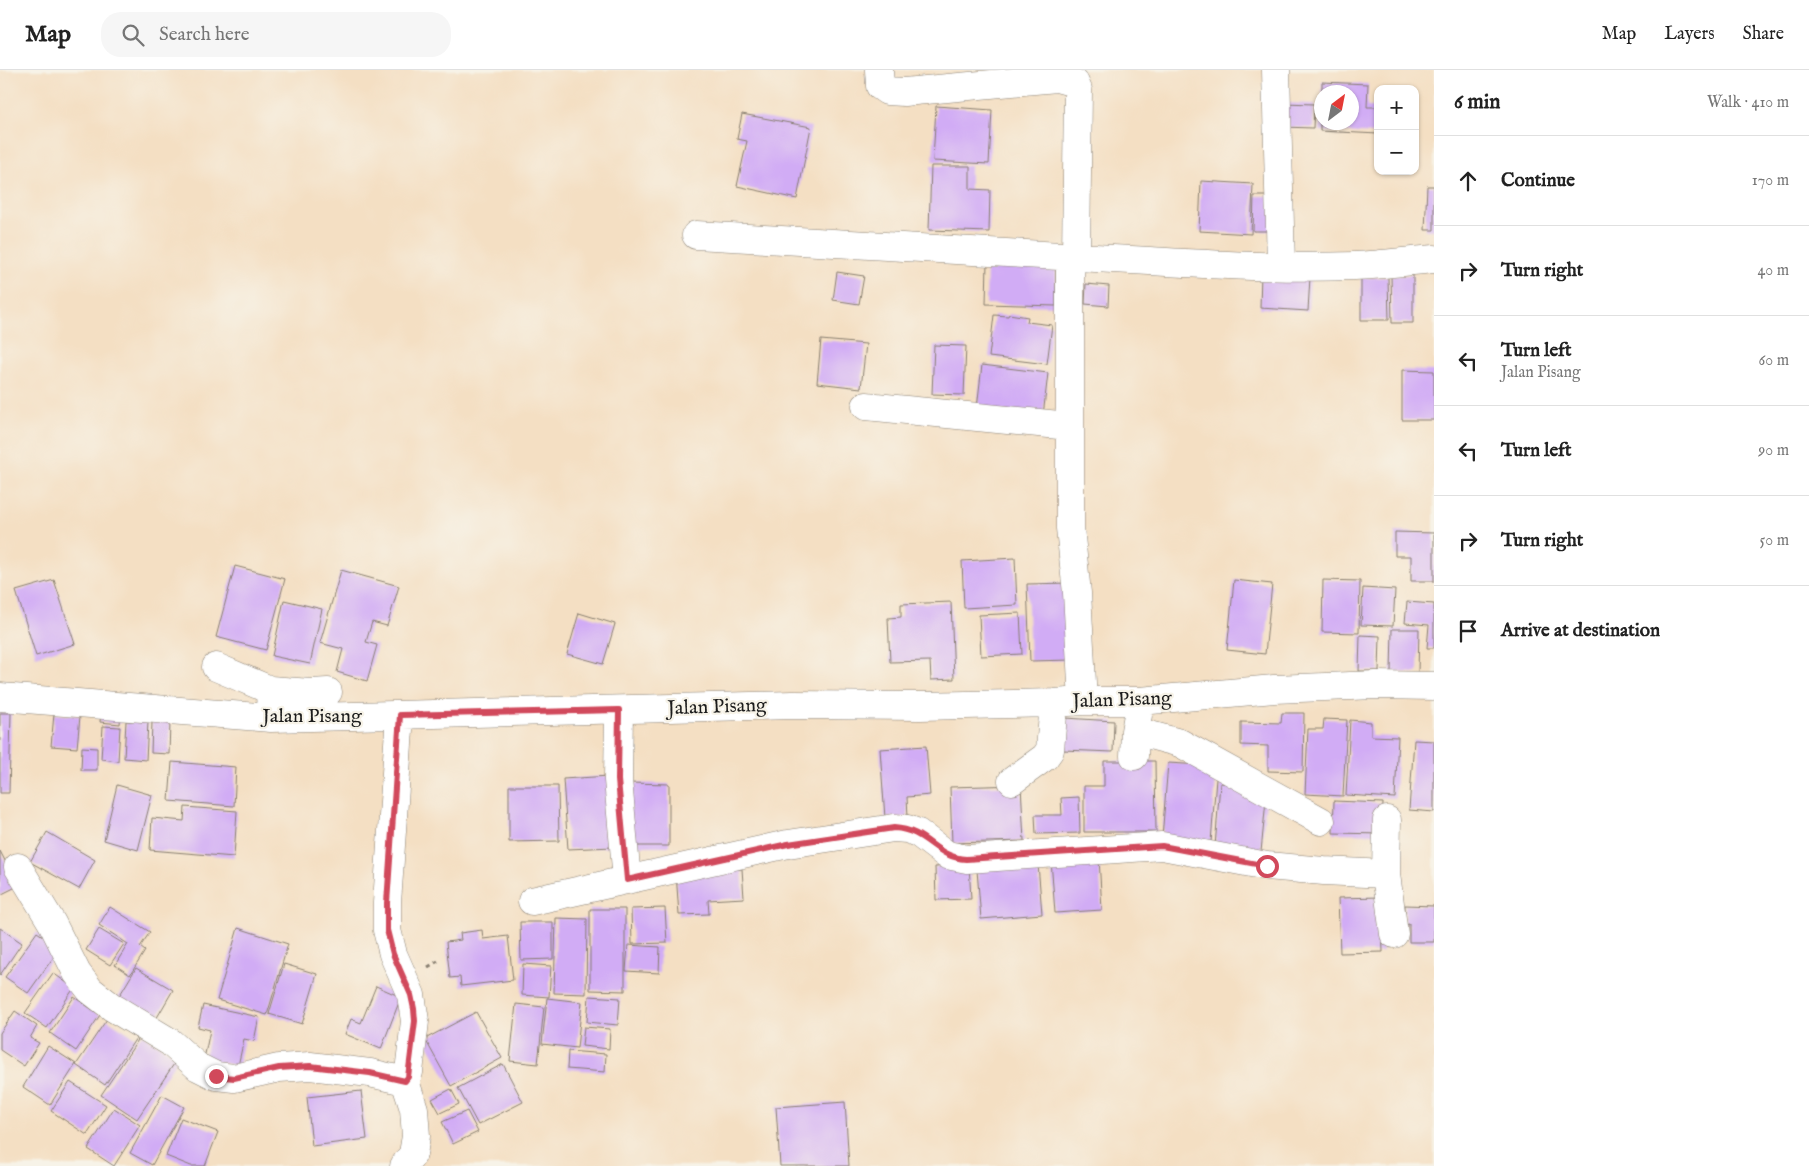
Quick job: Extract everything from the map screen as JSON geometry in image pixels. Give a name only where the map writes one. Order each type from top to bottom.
[{"type":"street","points":[[879,70],[880,86],[887,91],[904,92],[1057,78],[1075,83],[1078,90],[1069,426],[1070,528],[1077,593],[1083,701]]},
{"type":"street","points":[[1276,70],[1281,265]]},
{"type":"street","points":[[696,235],[1166,263],[1356,266],[1434,259]]},
{"type":"street","points":[[866,406],[1069,426]]},
{"type":"street","points":[[216,667],[270,690],[297,693],[328,692]]},
{"type":"street","name":"Jalan Pisang","points":[[0,697],[271,718],[793,705],[920,706],[1140,701],[1274,689],[1376,685],[1434,686]]},
{"type":"street","points":[[270,690],[271,718]]},
{"type":"street","points":[[1140,701],[1134,744],[1180,743],[1321,821]]},
{"type":"street","points":[[1012,781],[1045,757],[1050,750],[1054,703]]},
{"type":"street","points":[[619,710],[618,780],[627,880]]},
{"type":"street","points":[[400,715],[387,903],[387,930],[393,954],[411,995],[414,1009],[415,1021],[412,1052],[408,1077],[405,1081]]},
{"type":"street","points":[[1387,820],[1386,874],[1394,934]]},
{"type":"street","points":[[532,902],[788,844],[894,828],[906,829],[918,834],[947,855],[966,859],[1162,846],[1267,866],[1386,874]]},
{"type":"street","points":[[18,868],[52,923],[77,973],[90,990],[112,1007],[170,1042],[198,1067],[216,1076],[234,1078],[279,1068],[310,1066],[370,1073],[405,1081]]},
{"type":"street","points":[[404,1166],[413,1154],[416,1136],[414,1109],[405,1081]]},
{"type":"building","points":[[1322,82],[1368,84],[1367,107],[1374,107],[1374,134],[1320,131],[1359,130],[1359,85],[1322,85]]},
{"type":"building","points":[[1283,103],[1314,104],[1313,128],[1282,127]]},
{"type":"building","points":[[936,106],[992,110],[989,164],[933,161]]},
{"type":"building","points":[[742,114],[811,127],[797,199],[737,186],[747,141],[737,139]]},
{"type":"building","points":[[931,166],[970,166],[970,189],[990,190],[989,232],[929,230]]},
{"type":"building","points":[[1201,181],[1253,184],[1251,234],[1199,231]]},
{"type":"building","points":[[1427,186],[1434,186],[1434,230],[1425,230]]},
{"type":"building","points":[[1254,196],[1273,196],[1272,231],[1253,231]]},
{"type":"building","points":[[987,262],[1056,264],[1056,306],[986,304]]},
{"type":"building","points":[[837,272],[864,276],[859,304],[833,300]]},
{"type":"building","points":[[1261,273],[1310,277],[1308,311],[1260,308]]},
{"type":"building","points":[[1413,275],[1413,323],[1392,323],[1391,276]]},
{"type":"building","points":[[1388,277],[1389,320],[1361,320],[1361,278]]},
{"type":"building","points":[[1086,284],[1109,286],[1108,306],[1085,304]]},
{"type":"building","points":[[1009,314],[1028,317],[1027,322],[1052,325],[1047,364],[989,357],[994,315],[1008,316]]},
{"type":"building","points":[[821,340],[866,344],[861,388],[817,383]]},
{"type":"building","points":[[934,345],[966,346],[964,395],[932,394]]},
{"type":"building","points":[[982,365],[1048,373],[1043,416],[977,408]]},
{"type":"building","points":[[1402,370],[1434,371],[1434,420],[1402,420]]},
{"type":"building","points":[[1395,532],[1434,533],[1434,581],[1411,581],[1411,556],[1395,556]]},
{"type":"building","points":[[1015,558],[1017,605],[964,608],[962,561]]},
{"type":"building","points":[[235,566],[285,579],[266,650],[216,637]]},
{"type":"building","points":[[341,570],[399,586],[387,626],[372,622],[366,642],[377,645],[367,681],[337,672],[343,649],[320,643]]},
{"type":"building","points":[[54,580],[75,644],[36,656],[16,591]]},
{"type":"building","points":[[1234,580],[1272,584],[1265,654],[1227,650]]},
{"type":"building","points":[[1323,580],[1360,581],[1359,633],[1322,632]]},
{"type":"building","points":[[1069,583],[1072,660],[1030,661],[1027,584]]},
{"type":"building","points":[[1363,588],[1395,590],[1393,626],[1361,625]]},
{"type":"building","points":[[284,600],[322,609],[310,664],[272,656]]},
{"type":"building","points":[[951,602],[954,679],[931,680],[930,661],[890,662],[888,618],[901,617],[901,604]]},
{"type":"building","points":[[1407,602],[1434,604],[1434,648],[1427,648],[1429,625],[1405,623]]},
{"type":"building","points":[[579,613],[615,624],[603,664],[567,654]]},
{"type":"building","points":[[1020,613],[1022,654],[981,656],[979,615]]},
{"type":"building","points":[[1392,629],[1419,629],[1418,673],[1391,672]]},
{"type":"building","points":[[1360,635],[1380,636],[1379,671],[1359,671]]},
{"type":"building","points":[[101,710],[121,712],[120,724],[100,722]]},
{"type":"building","points":[[0,713],[11,713],[9,793],[0,793]]},
{"type":"building","points":[[1282,713],[1304,713],[1303,772],[1268,771],[1268,746],[1241,745],[1241,722],[1281,723]]},
{"type":"building","points":[[54,714],[80,716],[77,748],[51,746]]},
{"type":"building","points":[[1065,718],[1114,721],[1113,752],[1063,750]]},
{"type":"building","points":[[1324,719],[1347,720],[1343,796],[1305,794],[1308,729],[1323,729]]},
{"type":"building","points":[[1350,720],[1371,722],[1371,736],[1398,737],[1395,798],[1346,795]]},
{"type":"building","points":[[126,721],[148,722],[146,760],[124,758]]},
{"type":"building","points":[[152,721],[170,722],[169,754],[151,753]]},
{"type":"building","points":[[103,726],[120,727],[118,761],[101,759]]},
{"type":"building","points":[[1414,740],[1434,741],[1434,812],[1409,810]]},
{"type":"building","points":[[926,746],[930,795],[907,797],[908,817],[885,818],[880,749]]},
{"type":"building","points":[[82,747],[97,748],[97,770],[81,770]]},
{"type":"building","points":[[1104,761],[1155,761],[1156,832],[1084,832],[1084,786],[1104,786]]},
{"type":"building","points":[[172,762],[236,767],[234,806],[169,801]]},
{"type":"building","points":[[1168,763],[1217,766],[1211,842],[1162,838]]},
{"type":"building","points":[[609,776],[613,847],[568,849],[563,779]]},
{"type":"building","points":[[629,783],[669,784],[669,846],[629,846]]},
{"type":"building","points":[[1220,783],[1251,786],[1250,798],[1266,800],[1261,852],[1215,847]]},
{"type":"building","points":[[117,785],[152,795],[138,850],[104,840]]},
{"type":"building","points":[[1021,785],[1024,841],[952,843],[950,787]]},
{"type":"building","points":[[509,786],[558,786],[559,841],[509,842]]},
{"type":"building","points":[[1079,797],[1080,833],[1036,834],[1035,815],[1062,815],[1061,798]]},
{"type":"building","points":[[1334,801],[1383,803],[1382,834],[1333,833]]},
{"type":"building","points":[[185,807],[237,811],[234,857],[150,850],[152,818],[184,821]]},
{"type":"building","points":[[47,832],[95,860],[79,889],[30,862]]},
{"type":"building","points":[[0,851],[18,886],[0,895]]},
{"type":"building","points":[[1099,858],[1102,910],[1055,913],[1051,860]]},
{"type":"building","points":[[1038,864],[1042,914],[981,919],[977,870]]},
{"type":"building","points":[[969,865],[971,899],[936,900],[935,867]]},
{"type":"building","points":[[742,869],[744,898],[708,900],[709,914],[679,915],[676,873]]},
{"type":"building","points":[[1381,897],[1383,952],[1340,953],[1338,898]]},
{"type":"building","points":[[1405,905],[1434,906],[1434,942],[1409,942],[1409,924],[1405,925]]},
{"type":"building","points":[[110,907],[150,932],[140,947],[145,951],[130,975],[115,965],[128,944],[99,925]]},
{"type":"building","points":[[665,908],[667,943],[632,944],[631,909]]},
{"type":"building","points":[[590,909],[625,909],[625,991],[590,990]]},
{"type":"building","points":[[556,918],[587,919],[586,994],[554,993]]},
{"type":"building","points":[[520,922],[553,922],[553,959],[521,960]]},
{"type":"building","points":[[0,928],[22,943],[0,975]]},
{"type":"building","points":[[238,928],[288,944],[267,1015],[217,1000]]},
{"type":"building","points":[[99,929],[124,944],[110,965],[86,950]]},
{"type":"building","points":[[482,930],[483,939],[508,936],[513,980],[461,986],[460,977],[450,978],[446,942],[461,940],[460,933]]},
{"type":"building","points":[[37,932],[60,948],[28,993],[5,977]]},
{"type":"building","points":[[628,945],[660,947],[659,973],[626,971]]},
{"type":"building","points":[[284,964],[317,974],[302,1024],[269,1014]]},
{"type":"building","points":[[523,964],[551,966],[549,997],[522,995]]},
{"type":"building","points":[[136,968],[173,990],[155,1021],[118,998]]},
{"type":"building","points":[[53,973],[74,988],[47,1028],[25,1013]]},
{"type":"building","points":[[376,986],[401,997],[381,1049],[345,1034],[351,1019],[361,1023]]},
{"type":"building","points":[[589,996],[620,998],[618,1025],[587,1022]]},
{"type":"building","points":[[74,997],[100,1015],[76,1051],[50,1033]]},
{"type":"building","points":[[547,998],[582,1002],[577,1048],[542,1044]]},
{"type":"building","points":[[516,1004],[544,1007],[538,1064],[510,1061]]},
{"type":"building","points":[[203,1005],[259,1017],[254,1041],[244,1039],[238,1066],[204,1059],[210,1030],[198,1027]]},
{"type":"building","points":[[15,1011],[37,1026],[30,1038],[39,1043],[24,1066],[0,1050],[0,1033]]},
{"type":"building","points":[[476,1012],[502,1058],[451,1086],[425,1039]]},
{"type":"building","points":[[107,1019],[136,1038],[105,1085],[76,1065]]},
{"type":"building","points":[[584,1027],[610,1029],[609,1049],[582,1046]]},
{"type":"building","points":[[142,1034],[178,1058],[137,1119],[101,1095]]},
{"type":"building","points":[[48,1046],[76,1064],[50,1105],[23,1087]]},
{"type":"building","points":[[568,1051],[606,1054],[605,1072],[567,1069]]},
{"type":"building","points":[[503,1064],[523,1102],[478,1125],[458,1088]]},
{"type":"building","points":[[70,1082],[106,1105],[87,1135],[51,1111]]},
{"type":"building","points":[[451,1089],[459,1104],[440,1113],[432,1099]]},
{"type":"building","points":[[361,1091],[367,1139],[312,1146],[307,1097]]},
{"type":"building","points":[[162,1095],[184,1107],[152,1165],[130,1153]]},
{"type":"building","points":[[845,1102],[849,1166],[780,1166],[776,1107]]},
{"type":"building","points":[[114,1108],[140,1125],[114,1166],[88,1149]]},
{"type":"building","points":[[467,1111],[478,1132],[453,1144],[442,1122]]},
{"type":"building","points":[[181,1118],[218,1132],[205,1166],[191,1166],[166,1156]]},
{"type":"route","points":[[216,1076],[234,1078],[279,1068],[310,1066],[370,1073],[405,1081],[408,1077],[415,1021],[414,1009],[411,995],[393,954],[387,930],[387,903],[400,715],[619,710],[618,780],[627,880],[788,844],[894,828],[906,829],[918,834],[947,855],[956,858],[966,859],[1162,846],[1267,866]]}]
